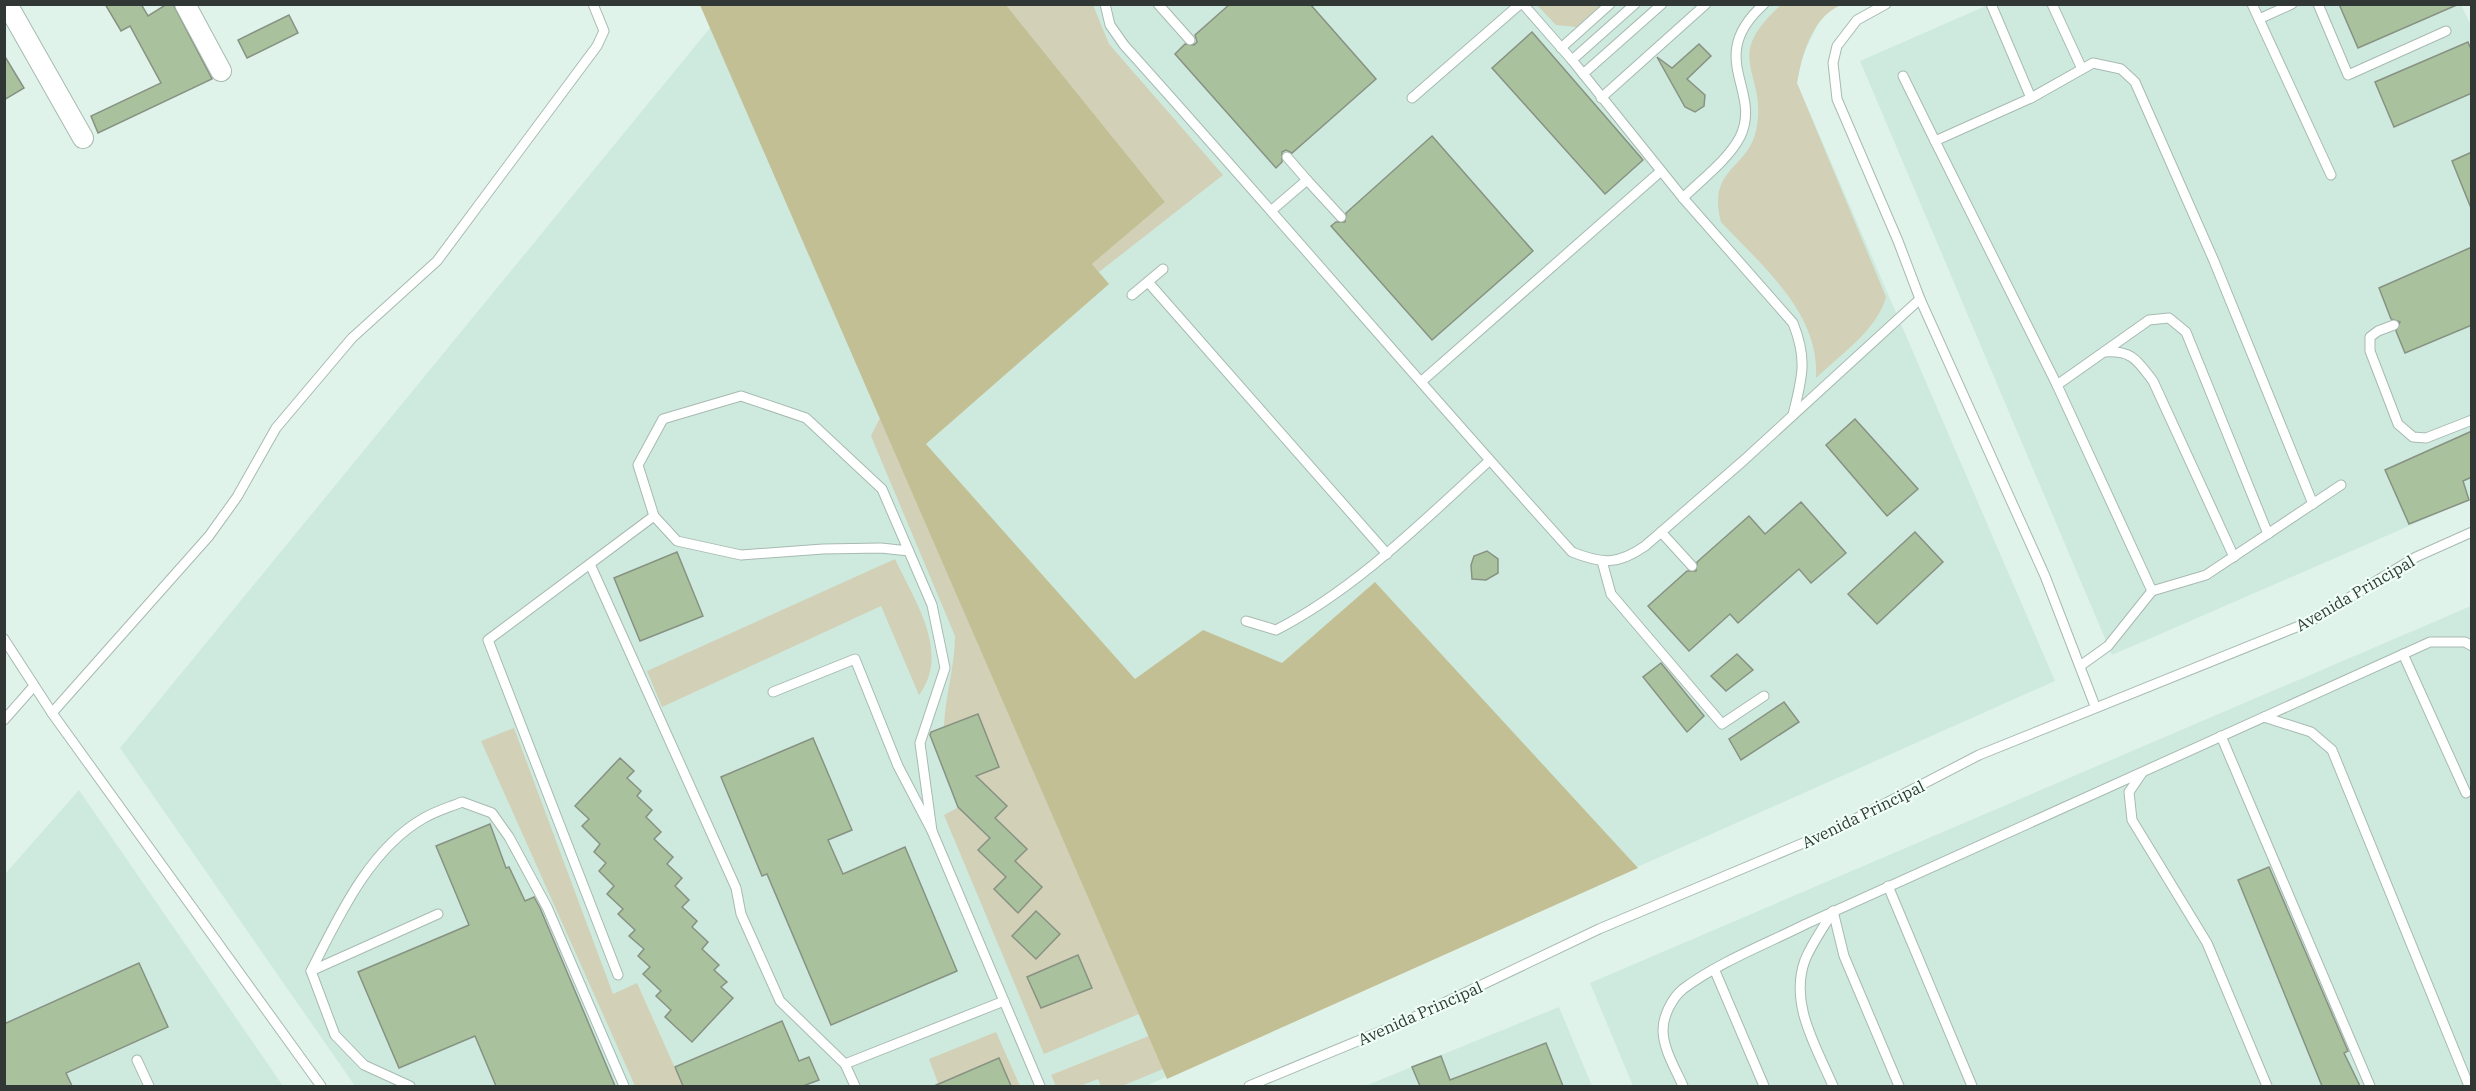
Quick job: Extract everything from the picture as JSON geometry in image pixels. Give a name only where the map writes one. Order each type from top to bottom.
[{"type":"street","points":[[7,4],[84,138]]},
{"type":"street","points":[[185,4],[221,71]]},
{"type":"lane","points":[[52,713],[209,536],[237,497],[276,429],[352,338],[438,261],[597,46],[604,31],[592,4]]},
{"type":"lane","points":[[1105,4],[1110,25],[1124,45],[1272,210],[1489,461],[1572,552],[1602,561],[1629,557],[1661,532],[1793,415],[1920,299]]},
{"type":"lane","points":[[1158,4],[1190,40]]},
{"type":"lane","points":[[1412,98],[1521,4],[1572,60],[1683,198],[1793,323],[1803,348],[1803,373],[1793,415]]},
{"type":"lane","points":[[1561,48],[1610,4]]},
{"type":"lane","points":[[1572,60],[1635,4]]},
{"type":"lane","points":[[1582,74],[1662,4]]},
{"type":"lane","points":[[1601,98],[1706,4]]},
{"type":"lane","points":[[1683,198],[1730,151],[1740,136],[1746,108],[1736,71],[1736,53],[1739,37],[1753,15],[1764,4]]},
{"type":"lane","points":[[1886,4],[1863,16],[1847,30],[1837,46],[1833,63],[1833,82],[1837,99],[1898,241],[1920,299],[2045,576],[2095,706]]},
{"type":"lane","points":[[1991,4],[2031,98]]},
{"type":"lane","points":[[2052,4],[2082,69]]},
{"type":"lane","points":[[2252,4],[2331,175]]},
{"type":"lane","points":[[2259,19],[2292,4]]},
{"type":"lane","points":[[2318,4],[2348,75],[2446,31]]},
{"type":"lane","points":[[1935,141],[2031,98],[2093,63],[2121,69],[2135,82],[2214,261],[2313,504]]},
{"type":"lane","points":[[1903,76],[2057,385],[2152,591]]},
{"type":"lane","points":[[1287,157],[1341,217]]},
{"type":"lane","points":[[1422,381],[1661,171]]},
{"type":"lane","points":[[1272,210],[1307,180]]},
{"type":"lane","points":[[1132,295],[1163,269]]},
{"type":"lane","points":[[1148,282],[1386,554]]},
{"type":"lane","points":[[2057,385],[2149,320],[2169,318],[2187,332],[2268,534]]},
{"type":"lane","points":[[2394,325],[2370,337],[2370,351],[2398,424],[2414,437],[2426,438],[2472,420]]},
{"type":"lane","points":[[2101,352],[2121,351],[2137,360],[2153,381],[2234,556]]},
{"type":"lane","points":[[909,551],[881,548],[823,549],[741,555],[677,541],[654,516],[638,465],[663,419],[741,396],[806,418],[882,489],[933,605],[945,668],[920,743],[932,831]]},
{"type":"lane","points":[[1246,621],[1276,630],[1366,573],[1489,461]]},
{"type":"lane","points":[[2079,666],[2108,646],[2152,591],[2206,575],[2341,485]]},
{"type":"lane","points":[[618,975],[488,640],[654,516]]},
{"type":"lane","points":[[1661,532],[1692,566]]},
{"type":"lane","name":"Avenida Principal","points":[[1249,1086],[1406,1021],[1599,929],[1832,831],[1979,755],[2095,706],[2309,622],[2416,557],[2472,532]]},
{"type":"lane","points":[[1602,561],[1611,594],[1722,724],[1764,696]]},
{"type":"lane","points":[[590,564],[736,888],[741,914],[780,1001],[845,1064],[855,1086]]},
{"type":"lane","points":[[4,639],[52,713],[321,1086]]},
{"type":"lane","points":[[1683,1086],[1669,1054],[1663,1030],[1667,1012],[1681,990],[1714,971],[1888,886],[2430,642],[2465,642],[2472,646]]},
{"type":"lane","points":[[2403,654],[2466,793]]},
{"type":"lane","points":[[773,692],[855,659],[898,766],[932,831],[1040,1086]]},
{"type":"lane","points":[[4,720],[34,686]]},
{"type":"lane","points":[[2264,717],[2311,732],[2332,750],[2469,1086]]},
{"type":"lane","points":[[2221,736],[2370,1086]]},
{"type":"lane","points":[[2144,771],[2129,792],[2132,820],[2207,943],[2267,1086]]},
{"type":"lane","points":[[410,1086],[364,1065],[335,1035],[311,971],[352,891],[391,844],[423,818],[462,802],[492,813],[509,837],[547,907],[624,1086]]},
{"type":"lane","points":[[1888,886],[1972,1086]]},
{"type":"lane","points":[[1833,912],[1806,959],[1798,986],[1800,1006],[1833,1086]]},
{"type":"lane","points":[[1833,912],[1844,956],[1899,1086]]},
{"type":"lane","points":[[311,971],[438,914]]},
{"type":"lane","points":[[1714,971],[1764,1086]]},
{"type":"lane","points":[[845,1064],[1004,1001]]},
{"type":"lane","points":[[137,1060],[149,1086]]},
{"type":"shaded area","points":[[700,4],[1841,5],[1830,9],[1818,24],[1802,57],[1797,83],[2055,681],[1146,1086],[355,1086],[120,748],[710,28]]},
{"type":"shaded area","points":[[1782,4],[1841,5],[1823,18],[1810,38],[1797,83],[1886,297],[1875,320],[1866,331],[1816,378],[1815,354],[1809,332],[1799,312],[1770,274],[1721,222],[1718,204],[1719,190],[1724,180],[1745,154],[1756,131],[1757,94],[1750,66],[1753,39],[1763,23]]},
{"type":"shaded area","points":[[700,5],[1006,5],[1165,202],[1092,264],[1109,284],[926,444],[1135,679],[1203,630],[1282,663],[1375,582],[1638,868],[1167,1079]]},
{"type":"shaded area","points":[[1006,5],[1093,5],[1109,44],[1223,175],[1099,272],[1092,264],[1165,202]]},
{"type":"shaded area","points":[[1537,5],[1601,5],[1576,27],[1556,25]]},
{"type":"shaded area","points":[[1988,5],[2461,5],[2472,27],[2471,499],[2112,655],[1860,61]]},
{"type":"shaded area","points":[[880,418],[1139,1014],[1044,1054],[944,815],[959,807],[929,733],[944,727],[955,636],[871,436]]},
{"type":"shaded area","points":[[895,559],[926,626],[930,644],[931,661],[928,678],[919,695],[881,606],[662,707],[647,671]]},
{"type":"shaded area","points":[[2471,606],[2471,1086],[1633,1086],[1590,983]]},
{"type":"shaded area","points":[[514,728],[613,994],[637,983],[683,1086],[635,1086],[481,741]]},
{"type":"shaded area","points":[[79,790],[283,1086],[5,1086],[5,874]]},
{"type":"shaded area","points":[[1559,1007],[1592,1086],[1365,1086]]},
{"type":"shaded area","points":[[996,1032],[1020,1086],[939,1086],[929,1059]]},
{"type":"shaded area","points":[[1149,1036],[1163,1069],[1122,1086],[1101,1086],[1098,1079],[1080,1086],[1056,1086],[1051,1075]]},
{"type":"building","points":[[105,4],[141,4],[148,16],[167,4],[173,4],[212,79],[98,133],[91,116],[161,83],[130,26],[121,31]]},
{"type":"building","points":[[1230,4],[1310,4],[1376,79],[1292,153],[1286,150],[1282,152],[1282,162],[1276,168],[1175,54],[1185,44],[1194,45],[1197,42],[1195,35]]},
{"type":"building","points":[[2339,4],[2459,4],[2358,48]]},
{"type":"building","points":[[289,15],[298,33],[247,58],[238,40]]},
{"type":"building","points":[[1532,32],[1643,160],[1605,194],[1492,68]]},
{"type":"building","points":[[2468,42],[2472,52],[2472,93],[2394,127],[2375,82]]},
{"type":"building","points":[[1699,44],[1711,56],[1687,79],[1705,95],[1704,106],[1695,112],[1685,107],[1657,57],[1672,68]]},
{"type":"building","points":[[4,55],[24,88],[4,100]]},
{"type":"building","points":[[1432,136],[1533,251],[1432,340],[1331,226],[1336,222],[1345,222],[1346,213]]},
{"type":"building","points":[[2472,152],[2472,208],[2471,208],[2452,161]]},
{"type":"building","points":[[2472,247],[2472,325],[2405,353],[2396,331],[2400,322],[2391,319],[2379,288]]},
{"type":"building","points":[[1855,419],[1918,489],[1887,516],[1826,445]]},
{"type":"building","points":[[2472,431],[2472,477],[2463,481],[2469,500],[2409,524],[2385,470]]},
{"type":"building","points":[[1801,502],[1846,553],[1811,583],[1799,569],[1738,623],[1730,614],[1689,651],[1648,606],[1687,571],[1696,571],[1697,562],[1749,516],[1765,534]]},
{"type":"building","points":[[1915,532],[1943,562],[1877,624],[1848,594]]},
{"type":"building","points":[[1487,551],[1498,559],[1498,573],[1486,580],[1472,579],[1471,565],[1474,556]]},
{"type":"building","points":[[677,552],[703,616],[640,641],[614,578]]},
{"type":"building","points":[[1737,654],[1753,670],[1726,691],[1711,676]]},
{"type":"building","points":[[1661,663],[1704,716],[1687,732],[1643,677]]},
{"type":"building","points":[[1784,702],[1799,722],[1741,760],[1729,739]]},
{"type":"building","points":[[978,714],[999,767],[976,776],[1007,806],[995,818],[1027,849],[1015,861],[1042,887],[1018,913],[994,889],[1006,877],[978,850],[990,838],[958,807],[930,735],[931,732]]},
{"type":"building","points":[[813,738],[852,830],[828,840],[843,874],[905,847],[957,971],[831,1025],[767,874],[762,876],[721,777]]},
{"type":"building","points":[[620,758],[634,771],[627,778],[641,791],[637,796],[652,810],[646,817],[661,832],[654,839],[673,857],[667,864],[682,878],[675,886],[689,900],[682,907],[697,921],[692,927],[708,942],[702,949],[719,965],[714,970],[727,982],[721,987],[733,998],[692,1042],[665,1017],[671,1010],[656,996],[661,991],[643,974],[650,967],[638,956],[644,949],[629,936],[635,930],[618,914],[623,909],[607,894],[614,886],[599,871],[606,863],[594,852],[600,844],[582,826],[589,819],[575,806]]},
{"type":"building","points":[[490,824],[506,868],[509,867],[525,901],[534,897],[540,908],[615,1086],[496,1086],[475,1036],[399,1068],[358,972],[469,925],[436,846]]},
{"type":"building","points":[[2269,867],[2348,1051],[2344,1053],[2360,1086],[2322,1086],[2238,880]]},
{"type":"building","points":[[1036,911],[1060,934],[1036,959],[1012,936]]},
{"type":"building","points":[[1078,955],[1092,988],[1041,1008],[1027,977]]},
{"type":"building","points":[[139,963],[168,1027],[66,1073],[72,1086],[4,1086],[4,1024]]},
{"type":"building","points":[[782,1021],[799,1061],[809,1057],[819,1080],[803,1086],[683,1086],[675,1067]]},
{"type":"building","points":[[1546,1043],[1563,1086],[1420,1086],[1412,1067],[1441,1056],[1450,1080]]},
{"type":"building","points":[[999,1058],[1011,1086],[934,1086]]}]
